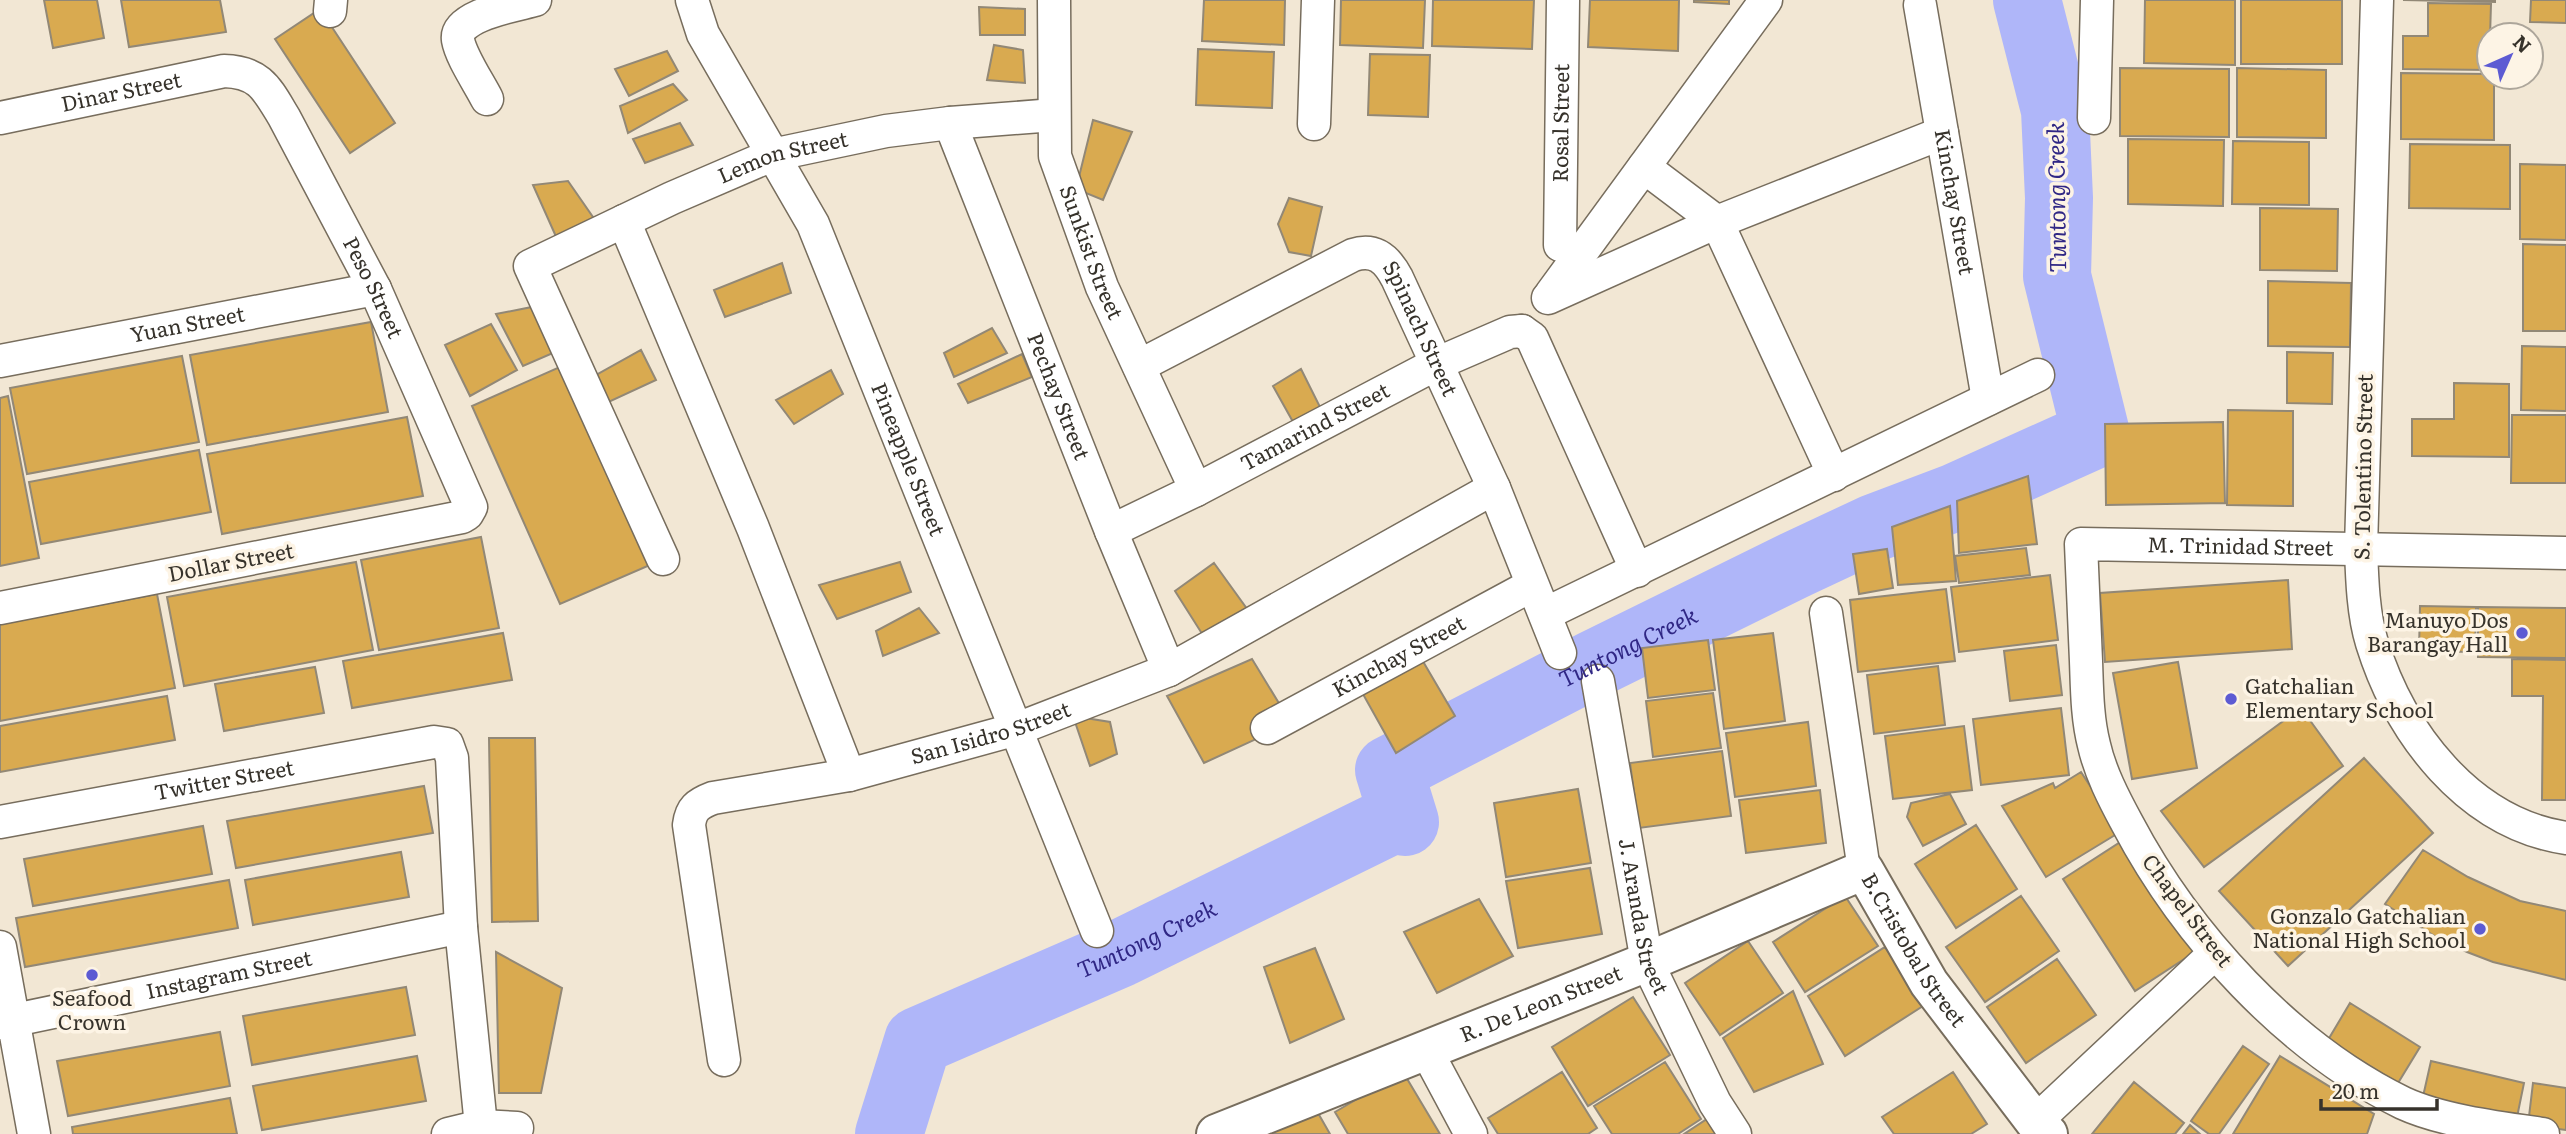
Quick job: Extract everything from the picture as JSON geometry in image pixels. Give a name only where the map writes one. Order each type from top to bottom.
[{"type":"street","points":[[488,99],[463,53],[458,40],[459,30],[481,15],[536,0]]},
{"type":"street","name":"Pineapple Street","points":[[692,0],[703,34],[813,224],[1097,931]]},
{"type":"street","name":"Sunkist Street","points":[[1054,0],[1055,156],[1102,287],[1196,490]]},
{"type":"street","points":[[1314,124],[1318,0]]},
{"type":"street","name":"Rosal Street","points":[[1560,245],[1563,0]]},
{"type":"street","points":[[1637,571],[1532,338],[1522,331],[1766,0]]},
{"type":"street","points":[[2094,118],[2097,0]]},
{"type":"street","name":"S. Tolentino Street","points":[[2377,0],[2361,548],[2362,582],[2371,641],[2394,701],[2424,747],[2460,787],[2507,820],[2548,835],[2566,838]]},
{"type":"street","name":"Kinchay Street","points":[[1920,5],[1988,399]]},
{"type":"street","name":"Dinar Street","points":[[0,118],[206,74],[244,71]]},
{"type":"street","name":"Peso Street","points":[[244,71],[270,93],[375,289],[471,507],[462,517]]},
{"type":"street","name":"Lemon Street","points":[[663,559],[530,266],[624,220],[772,155],[886,131],[950,122],[1054,115]]},
{"type":"street","name":"Pechay Street","points":[[950,122],[1111,531],[1169,670]]},
{"type":"street","points":[[1548,298],[1717,222],[1942,133]]},
{"type":"street","points":[[1644,167],[1717,222],[1834,475]]},
{"type":"street","points":[[624,220],[753,528],[849,775]]},
{"type":"street","name":"Spinach Street","points":[[1139,366],[1353,255],[1371,252],[1380,256],[1390,266],[1494,488],[1560,653]]},
{"type":"street","name":"Yuan Street","points":[[0,361],[375,289]]},
{"type":"street","name":"Tamarind Street","points":[[1111,531],[1196,490],[1436,364],[1510,332],[1522,331]]},
{"type":"street","points":[[1545,614],[2038,374]]},
{"type":"street","name":"San Isidro Street","points":[[724,1060],[689,825],[691,812],[699,803],[713,798],[849,775],[1017,729],[1169,670],[1494,488]]},
{"type":"street","name":"Dollar Street","points":[[0,608],[462,517]]},
{"type":"street","name":"M. Trinidad Street","points":[[2081,544],[2566,552]]},
{"type":"street","name":"Chapel Street","points":[[2081,544],[2087,693],[2094,746],[2115,800],[2145,858],[2215,954],[2314,1046],[2358,1077],[2405,1104],[2460,1121],[2543,1134]]},
{"type":"street","name":"Kinchay Street","points":[[1267,728],[1532,585]]},
{"type":"street","name":"B.Cristobal Street","points":[[1826,613],[1864,870],[1930,983],[2041,1128]]},
{"type":"street","name":"J. Aranda Street","points":[[1598,681],[1647,962],[1715,1103],[1735,1134]]},
{"type":"street","name":"Twitter Street","points":[[0,822],[434,741],[447,744],[452,758],[461,927]]},
{"type":"street","name":"R. De Leon Street","points":[[1216,1134],[1647,962],[1864,870]]},
{"type":"street","points":[[461,927],[481,1126]]},
{"type":"street","name":"Instagram Street","points":[[7,1022],[461,927]]},
{"type":"street","points":[[0,947],[7,1022],[34,1134]]},
{"type":"street","points":[[2041,1128],[2215,954]]},
{"type":"street","points":[[1426,1050],[1471,1134]]},
{"type":"street","points":[[448,1134],[481,1126],[517,1128]]},
{"type":"building","points":[[44,0],[97,0],[104,38],[53,48]]},
{"type":"building","points":[[121,0],[220,0],[226,32],[129,47]]},
{"type":"building","points":[[1204,0],[1285,0],[1284,45],[1202,41]]},
{"type":"building","points":[[1341,0],[1425,0],[1423,48],[1340,45]]},
{"type":"building","points":[[1433,0],[1534,0],[1532,49],[1432,46]]},
{"type":"building","points":[[1590,0],[1679,0],[1678,51],[1588,47]]},
{"type":"building","points":[[1729,0],[1729,4],[1694,2]]},
{"type":"building","points":[[2145,0],[2235,0],[2235,65],[2144,63]]},
{"type":"building","points":[[2241,0],[2342,0],[2342,64],[2241,64]]},
{"type":"building","points":[[2403,0],[2495,0],[2495,2]]},
{"type":"building","points":[[2531,0],[2566,0],[2566,23],[2530,21]]},
{"type":"building","points":[[2428,3],[2491,4],[2490,21],[2475,21],[2475,70],[2403,69],[2403,36],[2428,36]]},
{"type":"building","points":[[979,7],[1025,9],[1025,35],[980,35]]},
{"type":"building","points":[[320,9],[395,123],[350,153],[275,39]]},
{"type":"building","points":[[994,45],[1023,50],[1025,83],[987,80]]},
{"type":"building","points":[[1198,49],[1274,52],[1272,108],[1196,105]]},
{"type":"building","points":[[667,51],[678,71],[629,96],[615,69]]},
{"type":"building","points":[[1370,54],[1430,55],[1428,117],[1368,115]]},
{"type":"building","points":[[2120,68],[2229,69],[2229,137],[2120,136]]},
{"type":"building","points":[[2237,68],[2326,70],[2326,138],[2237,137]]},
{"type":"building","points":[[2401,73],[2475,74],[2475,91],[2494,91],[2494,140],[2401,139]]},
{"type":"building","points":[[673,84],[687,100],[628,133],[620,106]]},
{"type":"building","points":[[1093,120],[1132,132],[1103,200],[1076,189]]},
{"type":"building","points":[[680,123],[693,145],[645,163],[633,139]]},
{"type":"building","points":[[2128,139],[2224,140],[2223,206],[2128,204]]},
{"type":"building","points":[[2233,141],[2309,142],[2309,205],[2232,204]]},
{"type":"building","points":[[2410,144],[2510,145],[2510,209],[2409,208]]},
{"type":"building","points":[[2520,164],[2566,165],[2566,240],[2520,239]]},
{"type":"building","points":[[568,181],[595,220],[558,241],[533,185]]},
{"type":"building","points":[[1289,198],[1322,207],[1311,256],[1289,252],[1278,224]]},
{"type":"building","points":[[2260,208],[2338,209],[2337,271],[2260,270]]},
{"type":"building","points":[[2523,244],[2566,245],[2566,331],[2523,331]]},
{"type":"building","points":[[782,263],[791,293],[725,317],[714,290]]},
{"type":"building","points":[[2268,281],[2351,283],[2350,347],[2268,346]]},
{"type":"building","points":[[532,307],[553,353],[523,366],[496,314]]},
{"type":"building","points":[[371,322],[388,412],[207,445],[190,355]]},
{"type":"building","points":[[491,324],[517,370],[470,396],[445,345]]},
{"type":"building","points":[[992,328],[1007,353],[954,377],[944,353]]},
{"type":"building","points":[[2522,346],[2566,347],[2566,411],[2521,410]]},
{"type":"building","points":[[641,350],[656,380],[600,406],[589,379]]},
{"type":"building","points":[[2287,352],[2333,353],[2332,404],[2287,403]]},
{"type":"building","points":[[1022,354],[1032,377],[968,403],[958,384]]},
{"type":"building","points":[[182,356],[199,442],[27,474],[10,388]]},
{"type":"building","points":[[562,366],[650,565],[560,604],[472,406]]},
{"type":"building","points":[[1301,369],[1327,421],[1297,429],[1273,386]]},
{"type":"building","points":[[831,370],[843,394],[794,424],[776,400]]},
{"type":"building","points":[[2454,383],[2509,384],[2509,457],[2412,456],[2412,419],[2454,419]]},
{"type":"building","points":[[8,396],[39,558],[0,566],[0,398]]},
{"type":"building","points":[[2228,410],[2293,411],[2293,506],[2227,505]]},
{"type":"building","points":[[2512,415],[2566,415],[2566,483],[2511,483]]},
{"type":"building","points":[[407,417],[423,496],[222,534],[207,454]]},
{"type":"building","points":[[2223,422],[2225,503],[2106,505],[2105,424]]},
{"type":"building","points":[[199,450],[211,512],[41,544],[29,482]]},
{"type":"building","points":[[2028,476],[2037,544],[1959,553],[1957,501]]},
{"type":"building","points":[[1950,506],[1956,581],[1898,585],[1892,527]]},
{"type":"building","points":[[481,537],[499,628],[379,650],[361,560]]},
{"type":"building","points":[[2026,548],[2030,575],[1959,583],[1955,556]]},
{"type":"building","points":[[1887,549],[1893,588],[1859,594],[1853,554]]},
{"type":"building","points":[[356,562],[373,650],[184,686],[167,597]]},
{"type":"building","points":[[900,562],[911,592],[837,619],[819,585]]},
{"type":"building","points":[[1214,563],[1250,613],[1206,640],[1175,591]]},
{"type":"building","points":[[2050,575],[2058,640],[1959,652],[1951,587]]},
{"type":"building","points":[[2288,580],[2292,649],[2105,662],[2100,593]]},
{"type":"building","points":[[1946,589],[1955,661],[1858,672],[1850,600]]},
{"type":"building","points":[[157,594],[175,688],[0,721],[0,624]]},
{"type":"building","points":[[2420,606],[2476,607],[2475,652],[2419,651]]},
{"type":"building","name":"Manuyo Dos Barangay Hall","points":[[2478,607],[2566,608],[2566,658],[2478,657]]},
{"type":"building","points":[[919,608],[939,633],[883,656],[876,631]]},
{"type":"building","points":[[503,633],[512,680],[352,708],[343,661]]},
{"type":"building","points":[[1773,633],[1785,721],[1724,729],[1713,640]]},
{"type":"building","points":[[1708,640],[1715,690],[1648,698],[1642,648]]},
{"type":"building","points":[[2056,645],[2062,695],[2010,701],[2004,651]]},
{"type":"building","points":[[1421,658],[1455,716],[1396,753],[1359,687]]},
{"type":"building","points":[[1252,659],[1291,723],[1204,763],[1167,696]]},
{"type":"building","points":[[2512,659],[2566,660],[2566,800],[2542,800],[2543,696],[2512,696]]},
{"type":"building","points":[[2178,662],[2197,768],[2132,779],[2113,673]]},
{"type":"building","points":[[1938,666],[1945,725],[1874,734],[1867,675]]},
{"type":"building","points":[[315,667],[324,713],[224,731],[215,684]]},
{"type":"building","points":[[1713,693],[1721,748],[1653,757],[1646,701]]},
{"type":"building","points":[[167,696],[175,740],[0,772],[0,726]]},
{"type":"building","points":[[2061,708],[2069,775],[1981,785],[1973,719]]},
{"type":"building","points":[[2301,708],[2343,766],[2204,867],[2161,811]]},
{"type":"building","points":[[1073,716],[1110,722],[1117,754],[1090,766]]},
{"type":"building","points":[[1808,722],[1816,786],[1735,797],[1726,733]]},
{"type":"building","points":[[1964,726],[1972,790],[1893,799],[1885,736]]},
{"type":"building","points":[[489,738],[535,738],[538,921],[492,922]]},
{"type":"building","points":[[1722,751],[1731,816],[1639,828],[1630,763]]},
{"type":"building","points":[[2364,758],[2433,833],[2288,966],[2219,891]]},
{"type":"building","points":[[2081,772],[2120,832],[2046,877],[2002,806],[2053,783],[2055,788]]},
{"type":"building","points":[[424,786],[433,833],[236,868],[227,821]]},
{"type":"building","points":[[1578,789],[1591,863],[1506,877],[1494,803]]},
{"type":"building","points":[[1820,790],[1826,843],[1746,853],[1739,800]]},
{"type":"building","points":[[1950,794],[1966,824],[1923,846],[1907,817],[1911,803]]},
{"type":"building","points":[[1976,825],[2017,889],[1956,928],[1915,864]]},
{"type":"building","points":[[203,826],[212,874],[33,906],[24,859]]},
{"type":"building","points":[[2122,841],[2195,952],[2135,991],[2063,879]]},
{"type":"building","points":[[2423,850],[2468,877],[2520,901],[2566,911],[2566,980],[2493,962],[2467,952],[2436,937],[2385,904]]},
{"type":"building","points":[[401,852],[409,897],[253,925],[245,880]]},
{"type":"building","points":[[1590,868],[1602,934],[1518,948],[1506,881]]},
{"type":"building","points":[[229,880],[238,928],[25,967],[16,918]]},
{"type":"building","points":[[1845,896],[1878,946],[1805,992],[1773,942]]},
{"type":"building","points":[[2021,896],[2059,951],[1985,1002],[1946,947]]},
{"type":"building","points":[[1479,899],[1513,956],[1437,993],[1404,932]]},
{"type":"building","points":[[1748,941],[1783,993],[1720,1035],[1685,983]]},
{"type":"building","points":[[1885,947],[1923,1006],[1845,1056],[1808,996]]},
{"type":"building","points":[[1315,948],[1344,1019],[1290,1043],[1264,967]]},
{"type":"building","points":[[496,952],[562,988],[541,1093],[499,1093]]},
{"type":"building","points":[[2057,959],[2096,1015],[2026,1063],[1987,1007]]},
{"type":"building","points":[[406,987],[415,1035],[252,1065],[243,1016]]},
{"type":"building","points":[[1793,991],[1823,1064],[1754,1092],[1723,1038]]},
{"type":"building","points":[[1633,997],[1670,1055],[1588,1106],[1552,1047]]},
{"type":"building","points":[[2350,1003],[2420,1047],[2398,1083],[2328,1040]]},
{"type":"building","points":[[220,1032],[230,1086],[68,1116],[57,1061]]},
{"type":"building","points":[[2243,1046],[2269,1064],[2219,1134],[2209,1134],[2191,1121]]},
{"type":"building","points":[[417,1056],[426,1101],[262,1130],[253,1086]]},
{"type":"building","points":[[2280,1056],[2374,1114],[2367,1134],[2233,1134]]},
{"type":"building","points":[[2431,1061],[2524,1083],[2516,1122],[2422,1101]]},
{"type":"building","points":[[1665,1062],[1701,1119],[1678,1134],[1612,1134],[1594,1106]]},
{"type":"building","points":[[1403,1072],[1440,1134],[1348,1134],[1335,1112]]},
{"type":"building","points":[[1562,1072],[1597,1128],[1588,1134],[1498,1134],[1488,1118]]},
{"type":"building","points":[[1953,1072],[1987,1124],[1971,1134],[1894,1134],[1882,1117]]},
{"type":"building","points":[[2134,1082],[2184,1123],[2175,1134],[2092,1134]]},
{"type":"building","points":[[2533,1083],[2566,1088],[2566,1130],[2528,1125]]},
{"type":"building","points":[[230,1098],[237,1134],[73,1134],[72,1127]]},
{"type":"building","points":[[1314,1106],[1330,1134],[1267,1134]]},
{"type":"building","points":[[1710,1117],[1721,1134],[1684,1134]]},
{"type":"building","points":[[2190,1125],[2200,1134],[2183,1134]]},
{"type":"waterway","name":"Tuntong Creek","points":[[889,1134],[918,1041],[1121,953],[1392,820],[1405,822],[1389,770],[1594,664],[1795,565],[1874,528],[1956,497],[2096,434],[2057,276],[2059,198],[2055,110],[2027,0]]},
{"type":"place","name":"Manuyo Dos Barangay Hall","points":[[2522,633]]},
{"type":"place","name":"Gatchalian Elementary School","points":[[2231,699]]},
{"type":"place","name":"Gonzalo Gatchalian National High School","points":[[2480,929]]},
{"type":"place","name":"Seafood Crown","points":[[92,975]]}]
